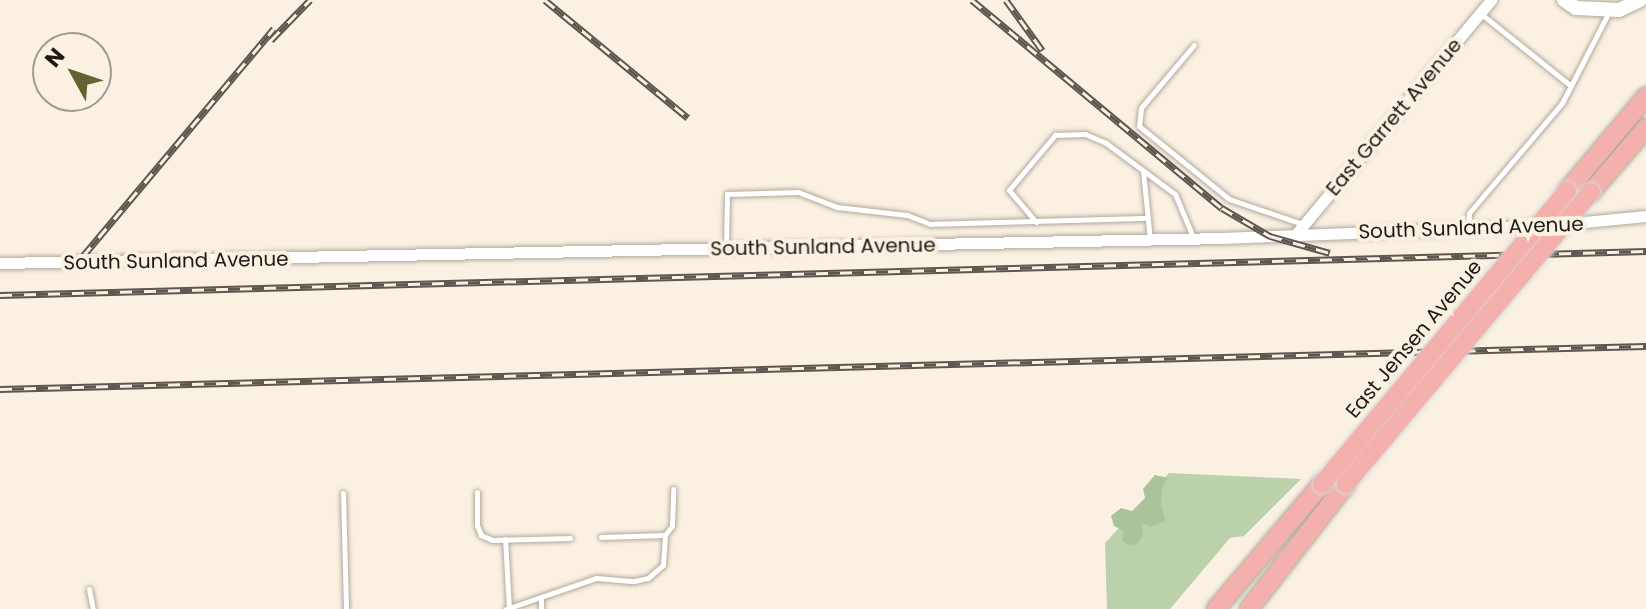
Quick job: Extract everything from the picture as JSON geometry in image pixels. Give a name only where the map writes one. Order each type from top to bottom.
[{"type":"main road","name":"East Jensen Avenue","points":[[1216,609],[1646,97]]},
{"type":"main road","name":"East Jensen Avenue","points":[[1249,609],[1346,484],[1646,128]]},
{"type":"main road","points":[[1204,609],[1279,532]]},
{"type":"street","name":"East Garrett Avenue","points":[[1300,229],[1491,0]]},
{"type":"street","points":[[1564,0],[1576,8],[1611,10],[1640,0]]},
{"type":"street","name":"South Sunland Avenue","points":[[0,263],[1194,239],[1300,229],[1467,229],[1617,221],[1646,216]]},
{"type":"lane","points":[[1467,229],[1469,213],[1562,103],[1611,10]]},
{"type":"lane","points":[[1480,13],[1570,85]]},
{"type":"lane","points":[[1194,45],[1141,108],[1139,126],[1229,199],[1300,229]]},
{"type":"lane","points":[[1036,222],[1009,190],[1055,135],[1085,134],[1106,143],[1175,194],[1194,239]]},
{"type":"lane","points":[[1143,170],[1150,240]]},
{"type":"lane","points":[[726,249],[727,194],[798,192],[837,207],[907,215],[930,224],[1148,218]]},
{"type":"lane","points":[[505,539],[508,608],[596,578],[634,581],[648,578],[663,565],[665,535],[672,526],[673,489]]},
{"type":"lane","points":[[477,492],[477,525],[481,535],[492,540],[570,538]]},
{"type":"lane","points":[[343,493],[346,609]]},
{"type":"lane","points":[[601,537],[665,535]]},
{"type":"lane","points":[[89,589],[93,609]]},
{"type":"lane","points":[[541,597],[541,609]]},
{"type":"green space","points":[[1169,473],[1301,479],[1244,536],[1230,538],[1170,609],[1107,609],[1105,543]]},
{"type":"green space","points":[[1155,475],[1168,478],[1163,485],[1161,502],[1165,521],[1150,527],[1142,523],[1143,535],[1137,544],[1127,545],[1122,541],[1124,531],[1114,526],[1111,516],[1121,508],[1132,511],[1145,498],[1143,489]]},
{"type":"railway","points":[[271,40],[310,0]]},
{"type":"railway","points":[[545,0],[688,118]]},
{"type":"railway","points":[[972,0],[1222,208],[1270,236],[1330,253]]},
{"type":"railway","points":[[1006,0],[1042,50]]},
{"type":"railway","points":[[83,256],[274,28]]},
{"type":"railway","points":[[0,295],[1646,251]]},
{"type":"railway","points":[[0,389],[1646,346]]}]
